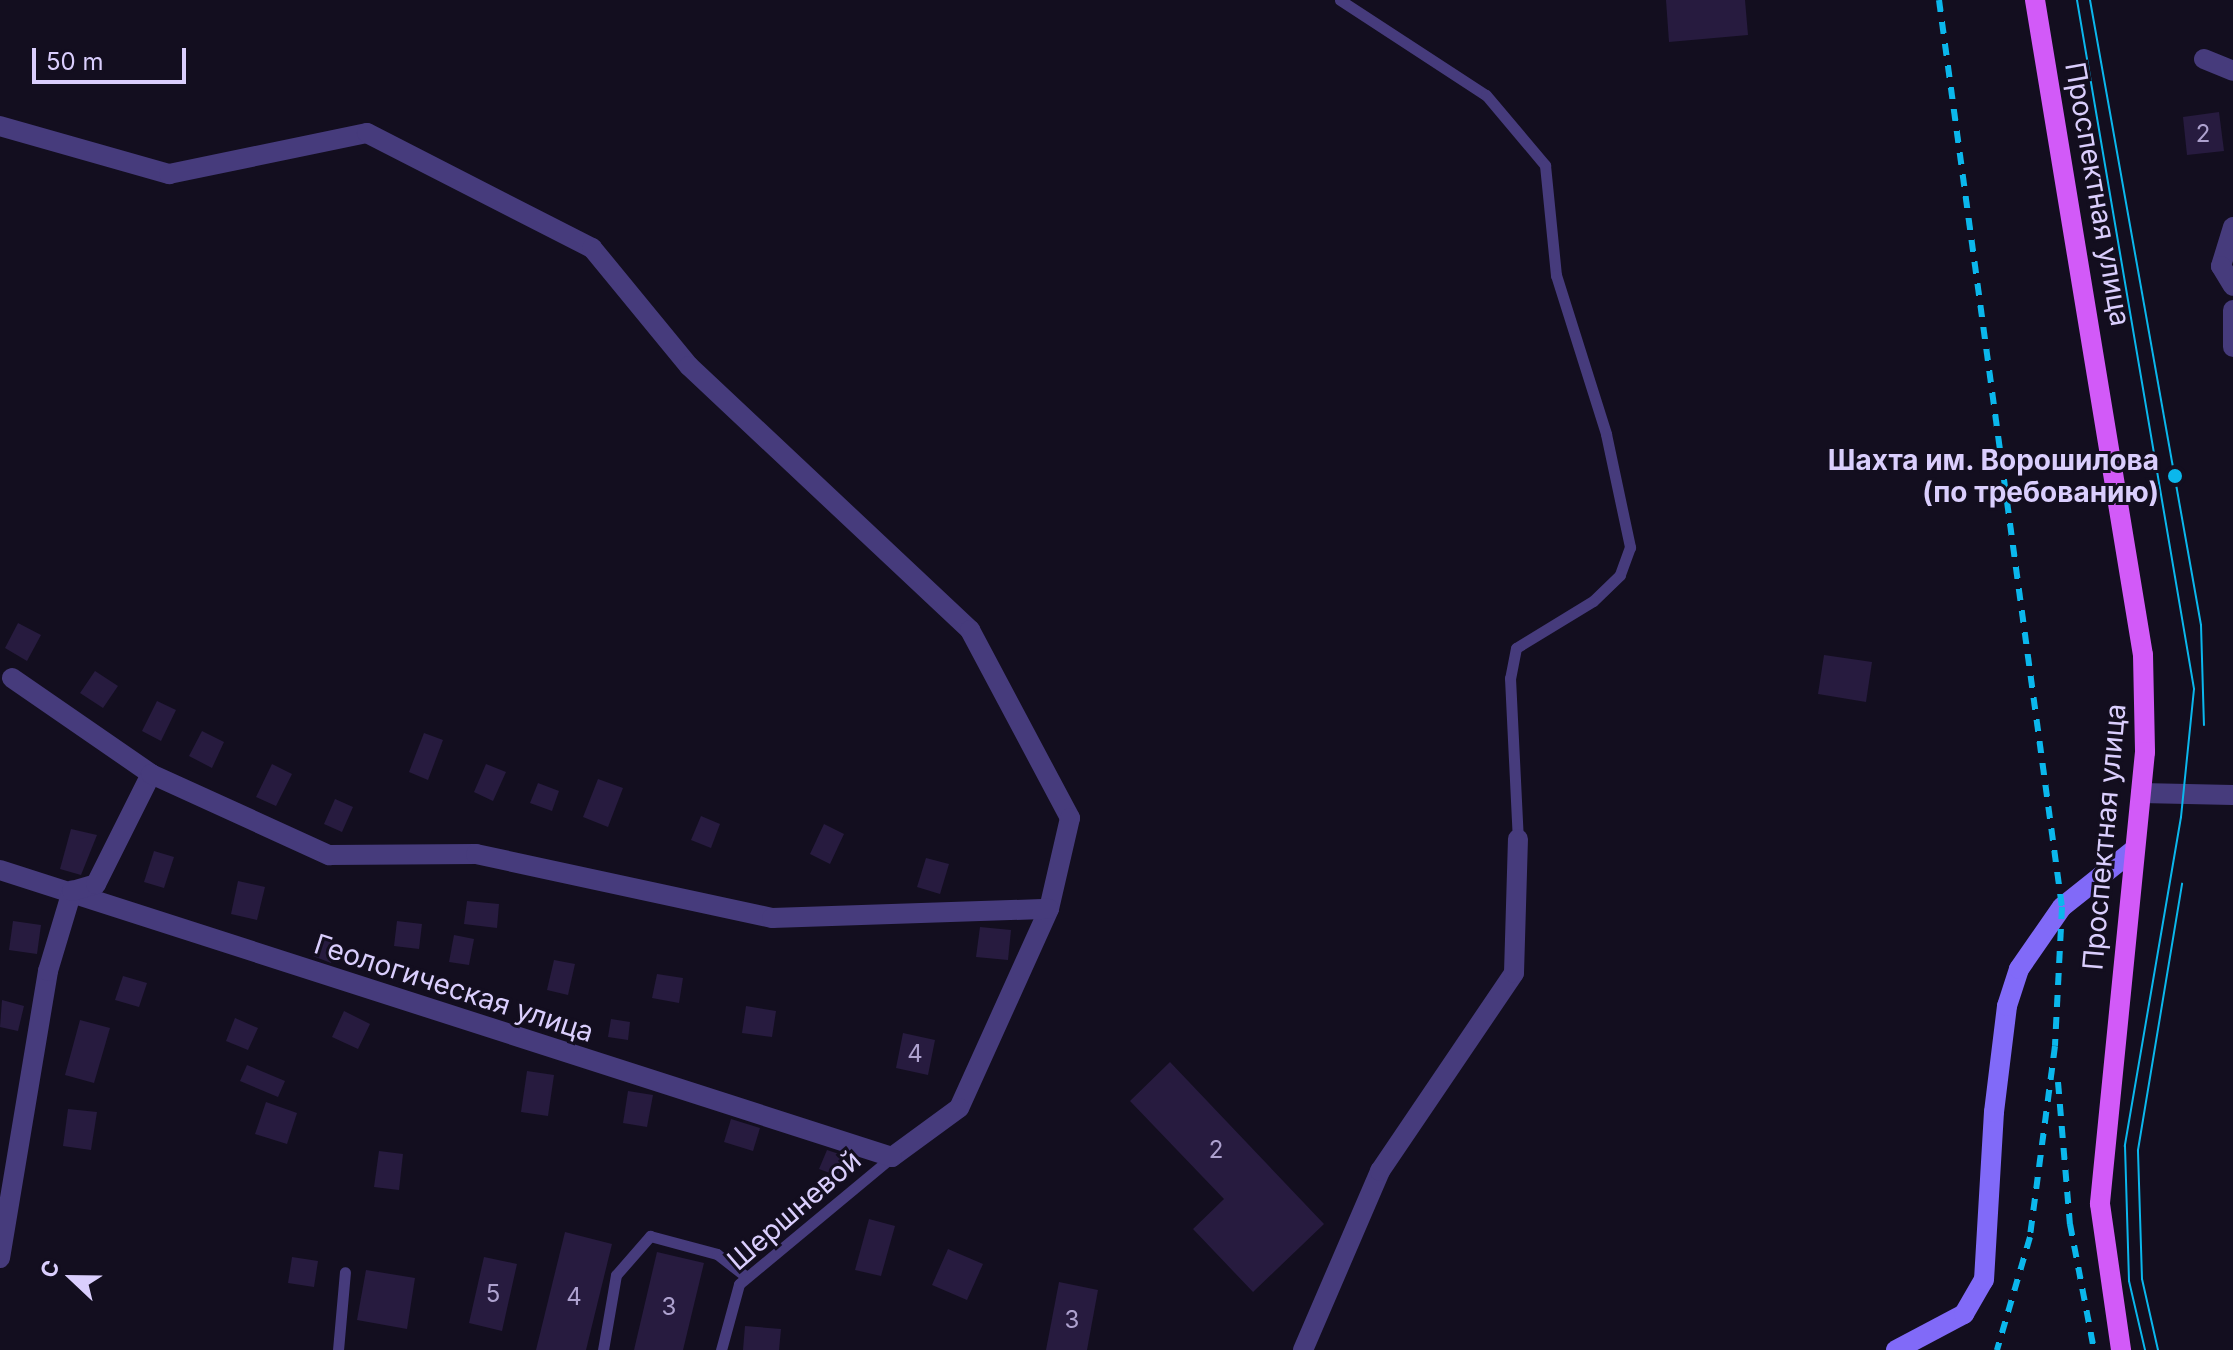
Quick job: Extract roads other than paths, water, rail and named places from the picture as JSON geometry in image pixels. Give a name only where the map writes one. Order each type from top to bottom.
[{"type":"main road","name":"Проспектная улица","points":[[2035,0],[2138,596],[2146,703],[2141,793],[2100,1204],[2121,1350]]},
{"type":"street","points":[[2204,59],[2233,71]]},
{"type":"street","points":[[0,126],[169,174],[367,133],[592,248],[689,366],[970,630],[1070,818],[1049,909],[959,1108],[892,1157]]},
{"type":"street","points":[[2233,227],[2221,266],[2233,286]]},
{"type":"street","points":[[2233,310],[2233,347]]},
{"type":"street","points":[[12,678],[151,774],[329,855],[476,854],[772,918],[1049,909]]},
{"type":"street","points":[[0,1258],[48,971],[72,891],[96,884],[151,774]]},
{"type":"street","points":[[2141,793],[2233,795]]},
{"type":"street","points":[[1303,1350],[1380,1171],[1514,973],[1518,839]]},
{"type":"street","points":[[1896,1350],[1938,1333],[1964,1314],[1984,1280],[1994,1112],[2019,969],[2062,907],[2135,849]]},
{"type":"street","name":"Геологическая улица","points":[[0,870],[892,1157]]},
{"type":"lane","points":[[1340,0],[1486,95],[1545,165],[1556,275],[1609,448],[1630,547],[1620,575],[1593,601],[1516,648],[1510,678],[1518,839]]},
{"type":"lane","name":"Шершневой","points":[[721,1350],[746,1277],[892,1157]]},
{"type":"lane","points":[[603,1350],[616,1275],[650,1236],[717,1254],[746,1277]]},
{"type":"lane","points":[[338,1350],[345,1272]]},
{"type":"tram line","points":[[2077,0],[2194,689],[2181,817],[2125,1146],[2129,1281],[2145,1350]]},
{"type":"tram line","points":[[2090,0],[2201,625],[2204,725]]},
{"type":"tram line","points":[[2158,1350],[2142,1279],[2138,1150],[2182,884]]},
{"type":"railway","points":[[1939,0],[2062,907],[2055,1046],[2030,1237],[1997,1350]]},
{"type":"railway","points":[[2058,1082],[2070,1224],[2094,1350]]},
{"type":"place","name":"Шахта им. Ворошилова (по требованию)","points":[[2175,476]]}]
